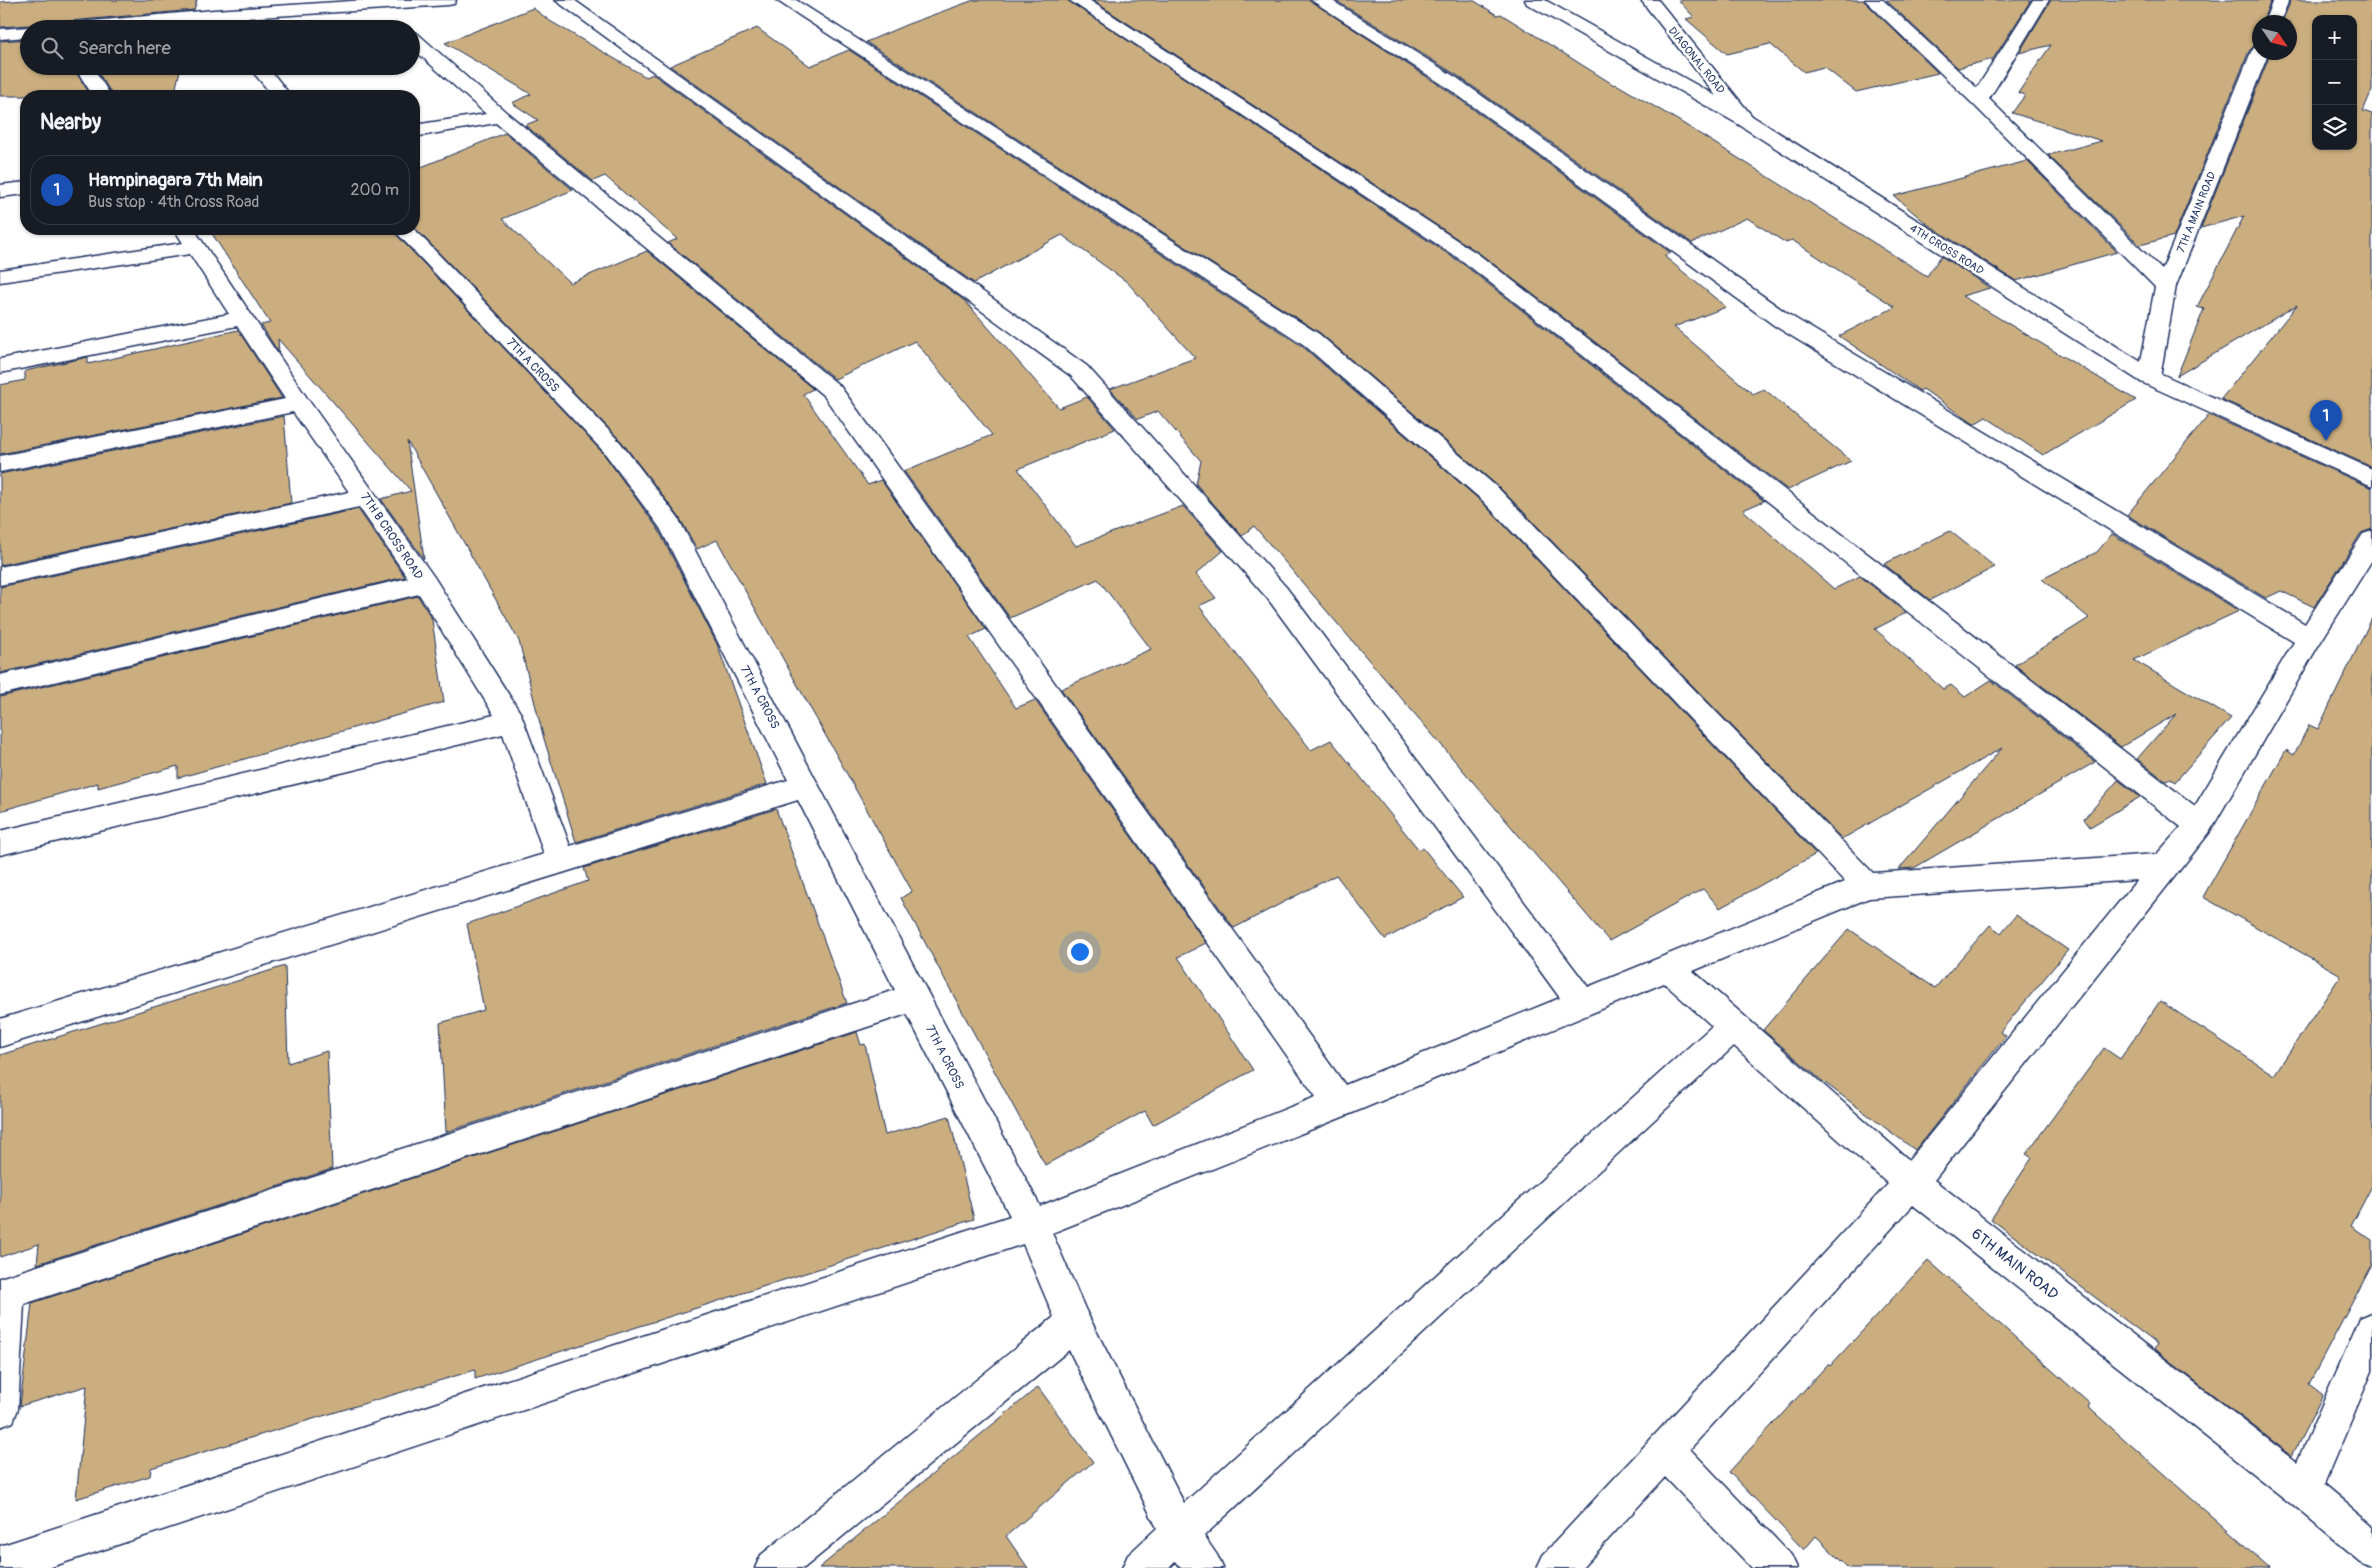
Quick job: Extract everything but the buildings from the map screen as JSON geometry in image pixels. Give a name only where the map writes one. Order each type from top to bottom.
[{"type":"street","points":[[159,20],[371,2],[448,0]]},
{"type":"street","points":[[563,0],[1079,371],[1277,593],[1582,1003]]},
{"type":"street","points":[[784,0],[1311,339],[1491,495],[1867,886]]},
{"type":"street","points":[[1077,0],[1471,258],[2199,826]]},
{"type":"street","points":[[1319,0],[1451,82],[1784,321],[2309,639]]},
{"type":"street","name":"4TH CROSS ROAD","points":[[1533,0],[1745,120],[2149,377],[2372,478]]},
{"type":"street","name":"DIAGONAL ROAD","points":[[1649,0],[1745,120]]},
{"type":"street","points":[[1873,0],[1979,100],[2166,286]]},
{"type":"street","points":[[1979,100],[2041,0]]},
{"type":"street","points":[[2275,15],[2281,0]]},
{"type":"street","points":[[371,2],[392,20]]},
{"type":"street","points":[[214,15],[218,20]]},
{"type":"street","points":[[0,34],[20,33]]},
{"type":"street","points":[[420,45],[500,117],[832,391],[1339,1103]]},
{"type":"street","name":"7TH A MAIN ROAD","points":[[2149,377],[2166,286],[2257,60]]},
{"type":"street","points":[[89,75],[98,90]]},
{"type":"street","points":[[264,75],[277,90]]},
{"type":"street","points":[[420,130],[500,117]]},
{"type":"street","points":[[0,191],[20,189]]},
{"type":"street","name":"7TH A CROSS","points":[[409,235],[612,447],[670,524],[1032,1225],[1074,1323],[1180,1534],[1204,1568]]},
{"type":"street","points":[[0,276],[190,238]]},
{"type":"street","name":"7TH B CROSS ROAD","points":[[190,238],[298,403],[425,583],[512,722],[562,862]]},
{"type":"street","points":[[0,366],[242,318]]},
{"type":"street","points":[[0,464],[298,403]]},
{"type":"street","points":[[0,576],[366,497]]},
{"type":"street","points":[[1556,1568],[1911,1183],[2199,826],[2309,639],[2372,540]]},
{"type":"street","points":[[0,685],[425,583]]},
{"type":"street","points":[[0,844],[512,722]]},
{"type":"street","points":[[0,1033],[806,786]]},
{"type":"street","points":[[0,1565],[1032,1225],[1339,1103],[1867,886],[2165,866]]},
{"type":"street","name":"6TH MAIN ROAD","points":[[1668,968],[1911,1183],[2303,1490],[2372,1548]]},
{"type":"street","points":[[0,1409],[4,1293],[914,998]]},
{"type":"street","points":[[1141,1568],[1734,1026]]},
{"type":"street","points":[[774,1568],[1074,1323]]},
{"type":"street","points":[[2303,1490],[2372,1330]]},
{"type":"street","points":[[1665,1450],[1778,1568]]},
{"type":"place","name":"Hampinagara 7th Main","points":[[2326,441]]}]
